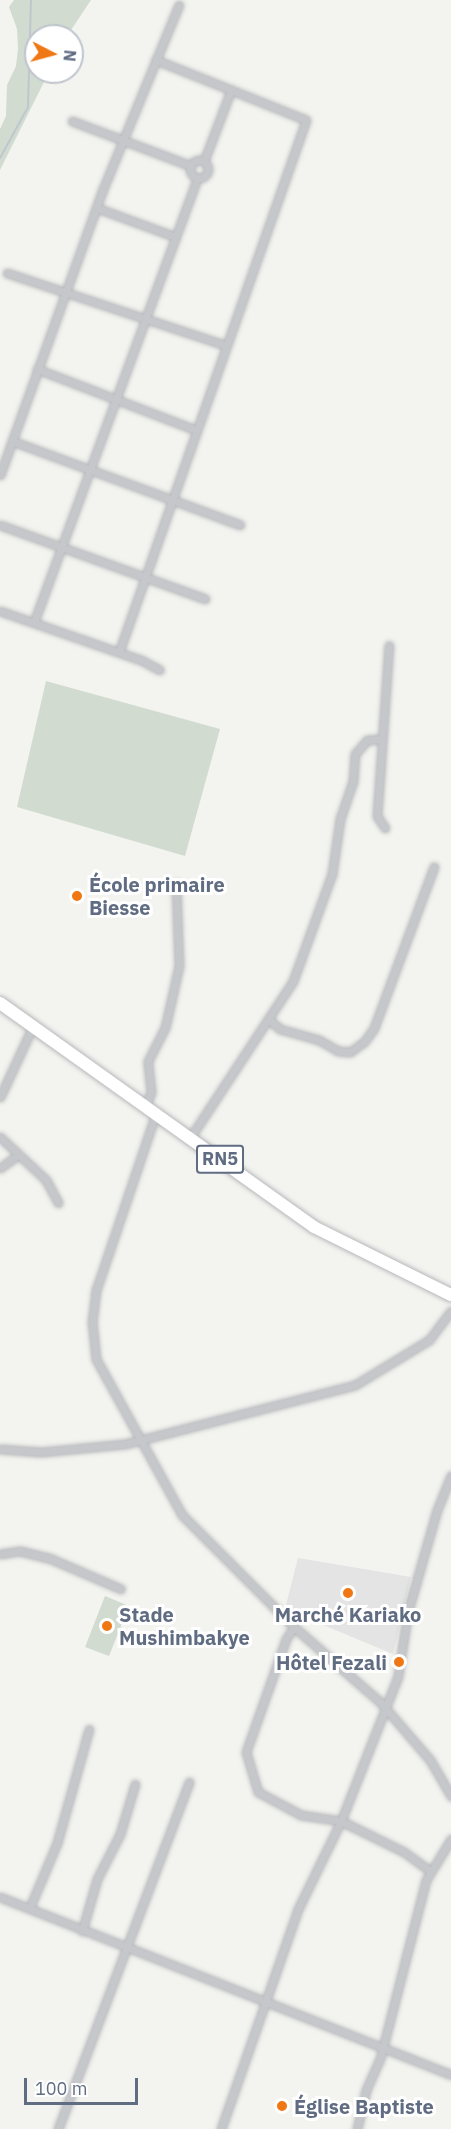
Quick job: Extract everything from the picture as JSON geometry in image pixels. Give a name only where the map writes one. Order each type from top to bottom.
[{"type":"highway","name":"RN5","points":[[0,1003],[314,1227],[451,1295]]},
{"type":"street","points":[[0,475],[122,140],[179,5]]},
{"type":"street","points":[[119,652],[225,345],[306,120],[156,60]]},
{"type":"street","points":[[34,622],[197,178],[207,172],[204,161],[231,90]]},
{"type":"street","points":[[72,121],[191,166]]},
{"type":"street","points":[[197,178],[190,172],[191,166],[198,160],[204,161]]},
{"type":"street","points":[[97,208],[176,237]]},
{"type":"street","points":[[7,273],[225,345]]},
{"type":"street","points":[[37,369],[196,430]]},
{"type":"street","points":[[12,441],[240,525]]},
{"type":"street","points":[[0,525],[205,599]]},
{"type":"street","points":[[0,611],[119,652],[160,670]]},
{"type":"street","points":[[385,828],[376,816],[389,645]]},
{"type":"street","points":[[190,1138],[293,981],[332,874],[340,819],[353,782],[355,754],[367,740],[382,739]]},
{"type":"street","points":[[268,1019],[280,1029],[319,1040],[338,1051],[350,1052],[364,1042],[374,1028],[434,867]]},
{"type":"street","points":[[176,884],[179,966],[165,1028],[148,1061],[150,1112],[96,1290],[92,1321],[96,1359],[129,1414],[139,1440],[182,1515],[294,1627],[385,1707],[430,1760],[451,1796]]},
{"type":"street","points":[[0,1097],[33,1025]]},
{"type":"street","points":[[0,1137],[46,1180],[58,1203]]},
{"type":"street","points":[[0,1168],[18,1155]]},
{"type":"street","points":[[0,1449],[54,1452],[139,1440],[355,1385],[429,1340],[451,1311]]},
{"type":"street","points":[[221,2129],[264,2001],[312,1874],[341,1821],[398,1676],[408,1611],[437,1510],[451,1476]]},
{"type":"street","points":[[0,1554],[20,1551],[49,1558],[121,1589]]},
{"type":"street","points":[[294,1627],[279,1657],[246,1761],[258,1792],[301,1815],[341,1821],[404,1852],[430,1871]]},
{"type":"street","points":[[30,1907],[57,1842],[89,1729]]},
{"type":"street","points":[[58,2129],[129,1948],[189,1782]]},
{"type":"street","points":[[82,1931],[97,1880],[120,1834],[135,1784]]},
{"type":"street","points":[[357,2129],[366,2090],[382,2049],[430,1871],[451,1839]]},
{"type":"street","points":[[0,1897],[451,2075]]},
{"type":"shaded area","points":[[14,0],[91,0],[75,24],[24,24],[24,84],[43,84],[0,170],[0,129],[6,116],[7,85],[16,66],[18,49],[17,29],[9,7]]},
{"type":"shaded area","points":[[46,681],[220,729],[185,856],[17,807]]},
{"type":"shaded area","name":"Marché Kariako","points":[[298,1558],[411,1577],[393,1654],[285,1609]]},
{"type":"shaded area","name":"Stade Mushimbakye","points":[[105,1596],[129,1606],[109,1656],[85,1647]]},
{"type":"waterway","points":[[0,158],[28,107],[31,0]]},
{"type":"place","name":"École primaire Biesse","points":[[77,896]]},
{"type":"place","name":"Marché Kariako","points":[[348,1593]]},
{"type":"place","name":"Stade Mushimbakye","points":[[107,1626]]},
{"type":"place","name":"Hôtel Fezali","points":[[399,1662]]},
{"type":"place","name":"Église Baptiste","points":[[282,2106]]}]
